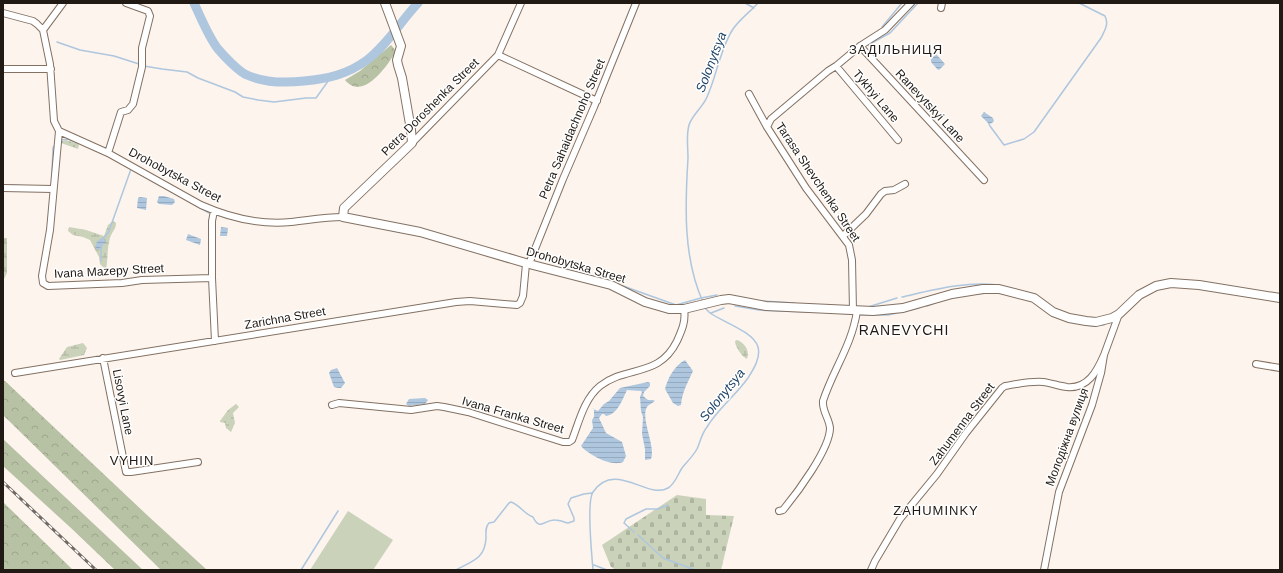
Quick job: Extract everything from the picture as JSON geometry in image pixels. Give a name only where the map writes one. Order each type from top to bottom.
[{"type":"street","points":[[43,30],[63,3]]},
{"type":"street","points":[[108,153],[121,112],[128,110],[132,104],[142,67],[142,48],[150,16],[148,11],[126,3]]},
{"type":"street","points":[[385,3],[401,46],[397,60],[406,100],[412,143]]},
{"type":"street","name":"Petra Doroshenka Street","points":[[344,217],[344,208],[412,143],[498,55],[520,3]]},
{"type":"street","name":"Petra Sahaidachnoho Street","points":[[528,264],[597,101],[636,3]]},
{"type":"street","points":[[767,127],[771,119],[828,71],[860,46],[885,30],[911,3]]},
{"type":"street","points":[[3,13],[33,21],[43,30],[51,69],[54,121],[59,131]]},
{"type":"street","name":"Ranevytskyi Lane","points":[[860,46],[984,180]]},
{"type":"street","points":[[498,55],[597,101]]},
{"type":"street","name":"Tykhyi Lane","points":[[836,66],[898,140]]},
{"type":"street","points":[[3,69],[51,69]]},
{"type":"street","name":"Tarasa Shevchenka Street","points":[[749,94],[767,127],[806,188],[843,236],[849,245],[852,254],[855,323],[848,345],[822,401],[829,424],[828,438],[803,485],[783,510],[779,511]]},
{"type":"street","name":"Drohobytska Street","points":[[59,131],[108,153],[214,211],[237,218],[253,221],[290,222],[344,217],[420,232],[528,264],[611,285],[645,302],[662,308],[674,310],[732,299],[766,306],[855,311],[887,311],[952,294],[992,289],[1006,290],[1034,298],[1053,312],[1076,320],[1096,322],[1112,318],[1119,314],[1139,295],[1156,286],[1171,283],[1198,285],[1280,298]]},
{"type":"street","name":"Ivana Mazepy Street","points":[[59,131],[50,230],[42,276],[42,280],[45,285],[103,284],[142,280],[212,278]]},
{"type":"street","points":[[843,236],[866,214],[881,194],[886,191],[894,190],[905,184]]},
{"type":"street","points":[[3,188],[53,189]]},
{"type":"street","points":[[214,211],[212,221],[212,278],[215,341]]},
{"type":"street","name":"Zarichna Street","points":[[15,373],[456,302],[470,301],[517,304],[520,303],[523,296],[528,264]]},
{"type":"street","name":"Ivana Franka Street","points":[[332,405],[339,403],[416,410],[431,407],[444,407],[468,412],[563,442],[569,442],[572,440],[590,398],[600,386],[613,378],[652,367],[670,354],[683,328],[685,318],[684,309]]},
{"type":"street","name":"Молодіжна вулиця","points":[[1044,570],[1059,492],[1094,397],[1101,373],[1104,355],[1119,314]]},
{"type":"street","name":"Zahumenna Street","points":[[871,570],[877,556],[900,519],[937,474],[966,433],[1002,388],[1005,386],[1037,382],[1068,387],[1080,386],[1093,376],[1104,355]]},
{"type":"street","name":"Lisovyi Lane","points":[[103,358],[126,472],[198,462]]},
{"type":"street","points":[[1256,364],[1280,368]]},
{"type":"green space","points":[[391,45],[396,51],[387,65],[374,79],[359,87],[352,86],[345,80],[360,71]]},
{"type":"green space","points":[[66,140],[79,144],[78,149],[61,143],[62,141]]},
{"type":"green space","points":[[113,221],[116,225],[109,242],[106,270],[100,264],[99,257],[90,240],[73,235],[68,231],[69,227],[86,230],[104,236],[108,225]]},
{"type":"green space","points":[[3,238],[7,238],[7,273],[3,281]]},
{"type":"green space","points":[[737,340],[746,348],[748,353],[747,359],[737,348],[735,341]]},
{"type":"green space","points":[[83,343],[87,348],[84,355],[59,359],[67,347]]},
{"type":"green space","points":[[3,381],[5,381],[207,570],[161,570],[3,415]]},
{"type":"green space","points":[[236,404],[239,407],[233,413],[235,423],[231,432],[226,428],[225,423],[220,421],[228,410]]},
{"type":"green space","points":[[3,439],[143,570],[115,570],[3,466]]},
{"type":"green space","points":[[677,495],[706,499],[706,515],[734,516],[721,570],[616,570],[611,567],[602,545]]},
{"type":"green space","points":[[3,502],[73,570],[3,570]]},
{"type":"green space","points":[[348,511],[393,540],[373,570],[310,570]]},
{"type":"water","points":[[936,54],[945,64],[939,70],[931,62],[931,59]]},
{"type":"water","points":[[984,112],[993,118],[994,121],[992,123],[989,124],[981,116]]},
{"type":"water","points":[[159,196],[174,199],[175,202],[172,205],[159,204],[157,202]]},
{"type":"water","points":[[138,198],[147,198],[146,210],[137,208]]},
{"type":"water","points":[[221,227],[228,228],[227,236],[220,236]]},
{"type":"water","points":[[188,234],[201,239],[200,245],[186,240]]},
{"type":"water","points":[[104,237],[103,240],[106,241],[106,243],[104,243],[101,249],[96,249],[97,242]]},
{"type":"water","points":[[685,360],[693,371],[684,391],[681,405],[678,406],[673,403],[665,389],[672,373]]},
{"type":"water","points":[[337,368],[345,383],[341,388],[334,387],[329,373],[331,370]]},
{"type":"water","points":[[648,382],[650,383],[650,386],[644,392],[643,396],[648,400],[655,401],[647,407],[645,412],[652,447],[651,459],[645,460],[645,449],[642,434],[643,417],[641,411],[641,391],[627,390],[617,410],[610,415],[606,416],[602,414],[599,418],[606,433],[622,442],[626,456],[623,462],[607,462],[589,453],[581,446],[593,428],[592,420],[594,417],[594,409],[598,411],[620,388]]},
{"type":"water","points":[[425,398],[428,400],[425,404],[409,406],[406,404],[409,399]]},
{"type":"waterway","points":[[194,3],[211,39],[224,56],[236,67],[254,78],[283,82],[297,82],[329,77],[353,69],[360,65],[381,47],[418,3]]},
{"type":"waterway","points":[[745,3],[754,8]]},
{"type":"waterway","name":"Solonytsya","points":[[703,302],[696,285],[692,268],[687,232],[686,195],[688,129],[693,118],[707,97],[725,45],[733,29],[758,3]]},
{"type":"waterway","points":[[882,27],[902,3]]},
{"type":"waterway","points":[[868,45],[890,33],[918,3]]},
{"type":"waterway","points":[[989,124],[1004,145],[1024,139],[1034,132],[1101,38],[1106,27],[1107,22],[1105,16],[1079,3]]},
{"type":"waterway","points":[[57,42],[80,50],[114,56],[139,64]]},
{"type":"waterway","points":[[144,66],[187,72],[198,78],[235,92],[243,97],[274,102],[316,98],[331,77]]},
{"type":"waterway","points":[[61,140],[68,139],[78,143]]},
{"type":"waterway","points":[[52,174],[53,148],[56,143]]},
{"type":"waterway","points":[[92,149],[112,158]]},
{"type":"waterway","points":[[103,239],[109,231],[131,169]]},
{"type":"waterway","points":[[11,185],[29,186]]},
{"type":"waterway","points":[[187,200],[209,213]]},
{"type":"waterway","points":[[101,247],[101,261]]},
{"type":"waterway","points":[[902,297],[962,285],[998,285]]},
{"type":"waterway","points":[[623,286],[676,305],[717,295]]},
{"type":"waterway","points":[[967,295],[987,293]]},
{"type":"waterway","points":[[868,307],[897,298]]},
{"type":"waterway","points":[[760,301],[794,303]]},
{"type":"waterway","points":[[927,306],[935,303]]},
{"type":"waterway","points":[[735,306],[759,310],[806,312]]},
{"type":"waterway","name":"Solonytsya","points":[[593,570],[590,517],[590,506],[593,492],[602,483],[611,480],[631,482],[651,489],[660,490],[668,488],[692,457],[711,420],[743,385],[756,364],[759,351],[751,337],[710,313],[705,308]]},
{"type":"waterway","points":[[711,313],[724,308]]},
{"type":"waterway","points":[[860,315],[888,315],[919,308]]},
{"type":"waterway","points":[[836,313],[852,314]]},
{"type":"waterway","points":[[1086,325],[1104,325]]},
{"type":"waterway","points":[[456,570],[480,555],[485,545],[487,526],[489,523],[494,522],[509,503],[511,502],[517,505],[533,517],[538,524],[543,524],[551,520],[568,523],[574,521],[568,504],[571,498],[592,493]]},
{"type":"waterway","points":[[634,532],[624,523],[626,519],[646,509],[658,509],[668,505]]},
{"type":"waterway","points":[[301,570],[338,511]]},
{"type":"waterway","points":[[638,535],[663,558],[695,570]]},
{"type":"waterway","points":[[594,565],[607,570]]},
{"type":"railway","points":[[3,482],[96,570]]},
{"type":"district","name":"ЗАДІЛЬНИЦЯ","points":[[896,49]]},
{"type":"district","name":"RANEVYCHI","points":[[904,330]]},
{"type":"district","name":"VYHIN","points":[[132,460]]},
{"type":"district","name":"ZAHUMINKY","points":[[936,510]]}]
